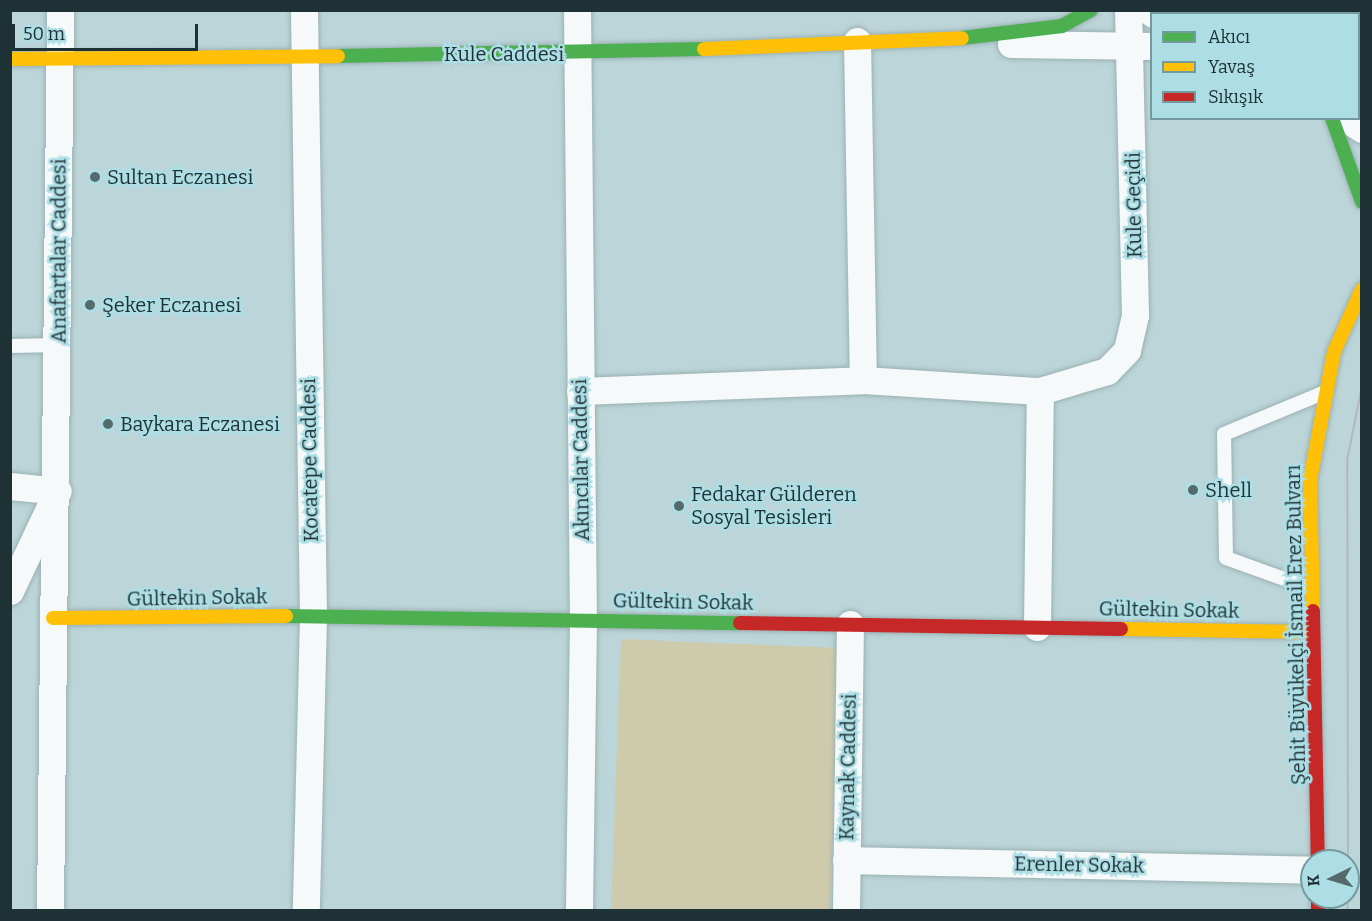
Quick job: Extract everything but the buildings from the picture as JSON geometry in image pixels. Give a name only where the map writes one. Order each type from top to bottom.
[{"type":"street","name":"Anafartalar Caddesi","points":[[50,910],[53,618],[58,491],[60,10]]},
{"type":"street","name":"Kocatepe Caddesi","points":[[304,10],[301,55],[313,616],[306,910]]},
{"type":"street","name":"Akıncılar Caddesi","points":[[577,10],[583,620],[579,910]]},
{"type":"street","name":"Kule Caddesi","points":[[10,59],[576,54],[997,37],[1062,26],[1091,10]]},
{"type":"street","name":"Kule Geçidi","points":[[1040,391],[1092,378],[1119,361],[1133,336],[1135,315],[1133,62],[1139,45],[1128,10]]},
{"type":"street","name":"Kule Caddesi","points":[[997,37],[1016,46],[1139,45]]},
{"type":"street","points":[[856,41],[863,380]]},
{"type":"street","points":[[1333,120],[1362,202]]},
{"type":"street","points":[[1348,120],[1362,129]]},
{"type":"street","name":"Şehit Büyükelçi İsmail Erez Bulvarı","points":[[1318,849],[1310,480],[1323,393],[1348,313],[1362,289]]},
{"type":"street","points":[[580,391],[863,380],[1040,391],[1037,627]]},
{"type":"street","points":[[10,486],[58,491],[10,591]]},
{"type":"street","name":"Gültekin Sokak","points":[[53,618],[313,616],[1313,632]]},
{"type":"street","name":"Kaynak Caddesi","points":[[846,910],[850,624]]},
{"type":"street","name":"Erenler Sokak","points":[[846,860],[1300,870]]},
{"type":"lane","points":[[10,346],[59,345]]},
{"type":"lane","points":[[1312,589],[1226,558],[1224,434],[1323,393]]},
{"type":"shaded area","points":[[621,639],[840,648],[830,910],[611,910]]},
{"type":"tram line","points":[[1348,849],[1347,461],[1362,386]]},
{"type":"tram line","points":[[1361,910],[1362,466]]},
{"type":"traffic: fast","points":[[962,38],[1062,26],[1091,10]]},
{"type":"traffic: fast","points":[[338,56],[704,49]]},
{"type":"traffic: fast","points":[[1333,120],[1362,202]]},
{"type":"traffic: fast","points":[[286,616],[740,623]]},
{"type":"traffic: slow","points":[[704,49],[962,38]]},
{"type":"traffic: slow","points":[[10,59],[338,56]]},
{"type":"traffic: slow","points":[[1313,611],[1310,480],[1334,352],[1362,289]]},
{"type":"traffic: slow","points":[[53,618],[286,616]]},
{"type":"traffic: slow","points":[[1121,629],[1313,632]]},
{"type":"traffic: jam","points":[[1313,611],[1318,849]]},
{"type":"traffic: jam","points":[[740,623],[1121,629]]},
{"type":"place","name":"Sultan Eczanesi","points":[[95,177]]},
{"type":"place","name":"Şeker Eczanesi","points":[[90,305]]},
{"type":"place","name":"Baykara Eczanesi","points":[[108,424]]},
{"type":"place","name":"Shell","points":[[1193,490]]},
{"type":"place","name":"Fedakar Gülderen Sosyal Tesisleri","points":[[679,506]]}]
